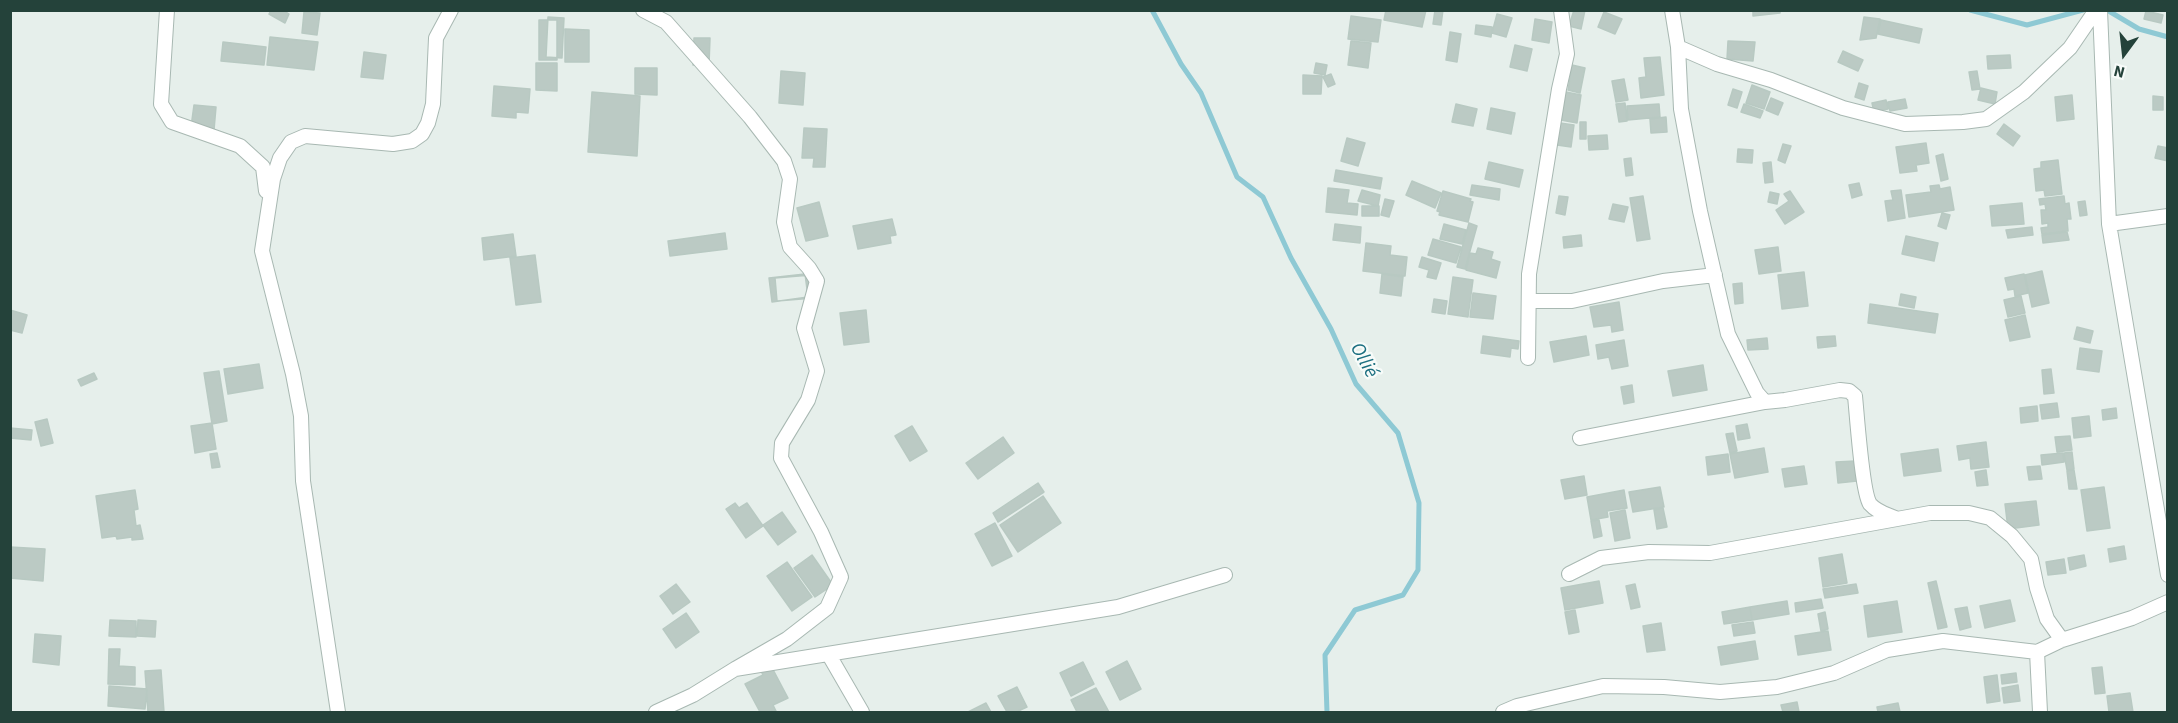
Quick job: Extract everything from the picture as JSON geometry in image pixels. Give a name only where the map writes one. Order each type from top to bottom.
[{"type":"street","points":[[167,10],[161,104],[172,122],[240,146],[263,167],[268,208]]},
{"type":"street","points":[[338,712],[303,481],[301,417],[293,374],[262,251],[268,208],[273,179],[280,158],[291,142],[305,136],[393,144],[412,141],[422,134],[428,123],[432,104],[436,38],[451,10]]},
{"type":"street","points":[[643,10],[666,22],[742,108],[784,161],[790,186],[786,196],[784,222],[790,247],[809,268],[817,281],[804,328],[817,371],[808,400],[782,442],[781,458],[821,532],[841,577],[827,608],[787,639],[693,695],[656,712]]},
{"type":"street","points":[[1528,358],[1529,274],[1559,89],[1567,54],[1561,10]]},
{"type":"street","points":[[1672,10],[1678,47],[1681,109],[1700,211],[1728,334],[1757,393],[1765,402]]},
{"type":"street","points":[[1678,47],[1717,64],[1771,80],[1843,108],[1905,124],[1963,122],[1986,119],[2024,92],[2070,48],[2098,10]]},
{"type":"street","points":[[2098,10],[2109,224],[2168,575]]},
{"type":"street","points":[[2109,224],[2168,216]]},
{"type":"street","points":[[1529,301],[1572,301],[1662,281],[1715,275]]},
{"type":"street","points":[[1580,438],[1765,402],[1840,390],[1849,391],[1855,396],[1863,476],[1869,502],[1880,512],[1897,518]]},
{"type":"street","points":[[1569,574],[1601,558],[1649,552],[1710,553],[1897,518],[1930,513],[1959,513],[1990,518],[2012,536],[2031,559],[2037,588],[2048,619],[2062,639]]},
{"type":"street","points":[[735,669],[1118,607],[1225,575]]},
{"type":"street","points":[[1503,712],[1517,706],[1603,686],[1665,687],[1720,692],[1777,687],[1834,673],[1887,650],[1943,641],[2037,652],[2062,639],[2132,618],[2168,602]]},
{"type":"street","points":[[2037,652],[2040,712]]},
{"type":"street","points":[[829,655],[862,712]]},
{"type":"building","points":[[271,10],[283,10],[289,14],[285,23],[269,14]]},
{"type":"building","points":[[1386,10],[1426,10],[1422,27],[1384,20]]},
{"type":"building","points":[[1435,10],[1443,10],[1441,25],[1433,24]]},
{"type":"building","points":[[1574,10],[1585,10],[1581,29],[1569,26]]},
{"type":"building","points":[[1753,10],[1780,10],[1780,13],[1753,16]]},
{"type":"building","points":[[2146,11],[2163,15],[2161,23],[2144,19]]},
{"type":"building","points":[[304,12],[320,13],[317,35],[302,33]]},
{"type":"building","points":[[1604,12],[1622,19],[1615,34],[1598,27]]},
{"type":"building","points":[[1497,14],[1512,18],[1506,37],[1492,33]]},
{"type":"building","points":[[1351,16],[1381,20],[1378,42],[1348,39]]},
{"type":"building","points":[[548,17],[564,18],[562,58],[546,57]]},
{"type":"building","points":[[1864,17],[1880,19],[1876,38],[1860,40]]},
{"type":"building","points":[[1535,19],[1552,22],[1549,43],[1532,40]]},
{"type":"building","points":[[539,20],[557,20],[557,60],[539,60]]},
{"type":"building","points":[[1881,20],[1922,29],[1919,43],[1878,34]]},
{"type":"building","points":[[1476,25],[1492,27],[1491,37],[1475,34]]},
{"type":"building","points":[[565,29],[589,30],[589,62],[565,62]]},
{"type":"building","points":[[1450,32],[1461,34],[1457,62],[1446,60]]},
{"type":"building","points":[[270,37],[318,42],[314,70],[267,65]]},
{"type":"building","points":[[694,38],[710,38],[709,65],[693,65]]},
{"type":"building","points":[[1351,41],[1371,43],[1368,68],[1348,65]]},
{"type":"building","points":[[1728,41],[1755,42],[1753,61],[1727,59]]},
{"type":"building","points":[[223,42],[266,47],[264,65],[221,61]]},
{"type":"building","points":[[1515,45],[1532,49],[1527,71],[1510,67]]},
{"type":"building","points":[[1843,51],[1863,60],[1858,71],[1838,62]]},
{"type":"building","points":[[364,52],[386,55],[383,79],[361,77]]},
{"type":"building","points":[[2010,55],[2011,68],[1988,69],[1987,56]]},
{"type":"building","points":[[1660,57],[1664,95],[1641,98],[1639,78],[1646,77],[1644,58]]},
{"type":"building","points":[[536,63],[557,63],[557,91],[536,90]]},
{"type":"building","points":[[1316,63],[1327,65],[1325,75],[1314,73]]},
{"type":"building","points":[[1572,65],[1585,68],[1580,93],[1568,90]]},
{"type":"building","points":[[635,68],[657,68],[657,95],[635,94]]},
{"type":"building","points":[[781,71],[805,73],[803,105],[779,103]]},
{"type":"building","points":[[1977,71],[1980,89],[1972,90],[1969,72]]},
{"type":"building","points":[[1331,74],[1335,84],[1328,87],[1323,77]]},
{"type":"building","points":[[1303,75],[1322,76],[1321,94],[1303,94]]},
{"type":"building","points":[[1624,79],[1628,100],[1616,102],[1612,81]]},
{"type":"building","points":[[1859,83],[1868,86],[1864,100],[1855,97]]},
{"type":"building","points":[[1752,85],[1770,92],[1764,109],[1746,103]]},
{"type":"building","points":[[494,86],[530,89],[528,113],[516,112],[516,118],[492,116]]},
{"type":"building","points":[[1981,88],[1997,92],[1995,104],[1978,100]]},
{"type":"building","points":[[1733,89],[1742,92],[1737,108],[1728,105]]},
{"type":"building","points":[[592,92],[640,96],[637,156],[588,152]]},
{"type":"building","points":[[1566,92],[1581,95],[1577,123],[1561,120]]},
{"type":"building","points":[[2072,95],[2074,119],[2057,121],[2055,97]]},
{"type":"building","points":[[2153,96],[2163,97],[2163,110],[2153,110]]},
{"type":"building","points":[[1771,98],[1783,103],[1778,115],[1766,110]]},
{"type":"building","points":[[1905,99],[1907,108],[1890,111],[1888,102]]},
{"type":"building","points":[[1886,100],[1888,109],[1874,112],[1872,103]]},
{"type":"building","points":[[1625,103],[1627,121],[1619,122],[1616,104]]},
{"type":"building","points":[[1456,104],[1477,109],[1473,126],[1452,122]]},
{"type":"building","points":[[1659,104],[1660,117],[1628,120],[1627,106]]},
{"type":"building","points":[[1744,104],[1763,111],[1760,118],[1741,112]]},
{"type":"building","points":[[194,105],[216,107],[214,130],[191,127]]},
{"type":"building","points":[[1491,108],[1515,113],[1511,134],[1487,129]]},
{"type":"building","points":[[1666,117],[1667,132],[1651,133],[1650,119]]},
{"type":"building","points":[[1580,122],[1586,122],[1586,139],[1580,139]]},
{"type":"building","points":[[1560,123],[1574,125],[1571,147],[1557,145]]},
{"type":"building","points":[[2004,124],[2020,136],[2013,146],[1997,134]]},
{"type":"building","points":[[804,128],[827,129],[825,167],[813,167],[814,158],[802,158]]},
{"type":"building","points":[[1607,135],[1608,149],[1589,150],[1588,136]]},
{"type":"building","points":[[1347,138],[1365,143],[1358,166],[1341,161]]},
{"type":"building","points":[[1926,143],[1929,163],[1916,165],[1917,171],[1900,173],[1896,147]]},
{"type":"building","points":[[1783,144],[1791,146],[1785,163],[1778,160]]},
{"type":"building","points":[[2158,146],[2168,148],[2168,161],[2155,158]]},
{"type":"building","points":[[1738,149],[1753,150],[1752,163],[1737,162]]},
{"type":"building","points":[[1943,154],[1948,179],[1941,181],[1936,156]]},
{"type":"building","points":[[1631,158],[1633,175],[1626,176],[1624,159]]},
{"type":"building","points":[[2058,160],[2062,194],[2045,196],[2044,190],[2036,191],[2034,169],[2041,168],[2041,162]]},
{"type":"building","points":[[1489,162],[1523,170],[1519,187],[1485,179]]},
{"type":"building","points":[[1771,162],[1773,182],[1765,183],[1763,163]]},
{"type":"building","points":[[1336,170],[1382,178],[1380,189],[1334,181]]},
{"type":"building","points":[[1412,181],[1441,193],[1435,208],[1406,195]]},
{"type":"building","points":[[1859,183],[1862,195],[1852,198],[1849,185]]},
{"type":"building","points":[[1472,185],[1500,189],[1499,200],[1470,195]]},
{"type":"building","points":[[1939,185],[1940,189],[1950,187],[1954,210],[1909,217],[1906,195],[1931,192],[1930,186]]},
{"type":"building","points":[[1328,188],[1349,190],[1347,203],[1358,204],[1357,215],[1326,212]]},
{"type":"building","points":[[1362,190],[1380,195],[1378,206],[1358,201]]},
{"type":"building","points":[[1901,190],[1905,218],[1888,221],[1885,201],[1893,200],[1891,191]]},
{"type":"building","points":[[1443,191],[1471,199],[1470,201],[1473,202],[1468,222],[1439,215],[1440,212],[1437,211]]},
{"type":"building","points":[[1790,191],[1804,212],[1785,224],[1776,210],[1789,201],[1784,194]]},
{"type":"building","points":[[1770,192],[1779,194],[1777,204],[1768,202]]},
{"type":"building","points":[[1559,196],[1568,197],[1565,215],[1556,213]]},
{"type":"building","points":[[1643,196],[1650,239],[1637,241],[1630,198]]},
{"type":"building","points":[[2064,196],[2065,204],[2069,203],[2071,219],[2067,219],[2068,231],[2042,234],[2041,228],[2048,227],[2048,223],[2042,224],[2041,210],[2046,210],[2045,204],[2040,205],[2039,199]]},
{"type":"building","points":[[1385,199],[1394,201],[1389,217],[1381,215]]},
{"type":"building","points":[[2085,201],[2087,215],[2080,216],[2078,202]]},
{"type":"building","points":[[819,202],[828,236],[806,241],[797,208]]},
{"type":"building","points":[[2022,203],[2024,224],[1992,226],[1990,206]]},
{"type":"building","points":[[1613,204],[1628,207],[1624,222],[1609,219]]},
{"type":"building","points":[[1362,206],[1379,206],[1379,216],[1362,216]]},
{"type":"building","points":[[1942,213],[1950,215],[1946,229],[1938,226]]},
{"type":"building","points":[[892,219],[896,235],[890,236],[891,243],[858,249],[853,226]]},
{"type":"building","points":[[1469,223],[1477,226],[1465,269],[1457,267]]},
{"type":"building","points":[[1335,224],[1361,227],[1360,243],[1333,240]]},
{"type":"building","points":[[1444,224],[1466,230],[1462,244],[1440,239]]},
{"type":"building","points":[[2032,227],[2033,235],[2008,238],[2006,230]]},
{"type":"building","points":[[2067,232],[2069,240],[2043,243],[2042,235]]},
{"type":"building","points":[[725,233],[727,249],[670,256],[668,241]]},
{"type":"building","points":[[513,234],[516,256],[484,260],[482,238]]},
{"type":"building","points":[[1581,235],[1582,246],[1564,248],[1563,237]]},
{"type":"building","points":[[1906,236],[1938,243],[1934,261],[1902,254]]},
{"type":"building","points":[[1433,239],[1461,247],[1456,263],[1428,255]]},
{"type":"building","points":[[1366,243],[1391,246],[1390,255],[1407,257],[1405,276],[1363,271]]},
{"type":"building","points":[[1778,247],[1781,271],[1759,274],[1755,250]]},
{"type":"building","points":[[1478,248],[1493,252],[1491,259],[1500,262],[1496,278],[1466,270],[1470,253],[1476,254]]},
{"type":"building","points":[[535,255],[541,302],[516,305],[510,258]]},
{"type":"building","points":[[1422,257],[1441,263],[1436,279],[1427,277],[1429,270],[1419,267]]},
{"type":"building","points":[[2042,271],[2049,303],[2032,307],[2025,275]]},
{"type":"building","points":[[1804,272],[1808,306],[1782,309],[1778,275]]},
{"type":"building","points":[[805,274],[808,297],[772,302],[769,278]]},
{"type":"building","points":[[1382,274],[1403,277],[1401,296],[1380,293]]},
{"type":"building","points":[[2024,274],[2028,293],[2015,296],[2014,289],[2008,290],[2005,278]]},
{"type":"building","points":[[811,275],[814,298],[777,301],[775,278]]},
{"type":"building","points":[[1453,277],[1473,280],[1468,317],[1448,314]]},
{"type":"building","points":[[1742,283],[1743,303],[1735,304],[1733,284]]},
{"type":"building","points":[[1473,293],[1496,296],[1493,319],[1470,317]]},
{"type":"building","points":[[1901,294],[1916,297],[1914,308],[1899,305]]},
{"type":"building","points":[[2021,296],[2025,313],[2008,317],[2004,300]]},
{"type":"building","points":[[1434,299],[1447,301],[1445,314],[1432,312]]},
{"type":"building","points":[[1619,302],[1623,330],[1612,332],[1611,325],[1594,327],[1590,307]]},
{"type":"building","points":[[1870,304],[1938,314],[1935,333],[1868,323]]},
{"type":"building","points":[[10,310],[27,315],[22,333],[10,330]]},
{"type":"building","points":[[866,310],[869,342],[844,345],[840,313]]},
{"type":"building","points":[[2025,315],[2030,337],[2010,341],[2005,320]]},
{"type":"building","points":[[2077,327],[2093,331],[2090,343],[2074,339]]},
{"type":"building","points":[[1483,336],[1519,341],[1518,349],[1511,348],[1510,357],[1481,353]]},
{"type":"building","points":[[1586,336],[1589,355],[1554,362],[1550,342]]},
{"type":"building","points":[[1835,336],[1836,346],[1818,348],[1817,337]]},
{"type":"building","points":[[1767,338],[1768,349],[1748,350],[1747,340]]},
{"type":"building","points":[[1624,340],[1628,366],[1612,369],[1609,357],[1598,359],[1596,345]]},
{"type":"building","points":[[2080,348],[2102,351],[2099,372],[2077,369]]},
{"type":"building","points":[[259,364],[263,388],[228,394],[224,369]]},
{"type":"building","points":[[1703,365],[1707,390],[1673,396],[1668,371]]},
{"type":"building","points":[[2051,369],[2054,393],[2044,394],[2042,370]]},
{"type":"building","points":[[219,371],[227,421],[212,424],[204,373]]},
{"type":"building","points":[[94,373],[97,379],[81,386],[78,380]]},
{"type":"building","points":[[1632,385],[1634,402],[1624,404],[1621,387]]},
{"type":"building","points":[[2057,403],[2059,417],[2042,419],[2040,405]]},
{"type":"building","points":[[2037,406],[2038,421],[2021,423],[2020,408]]},
{"type":"building","points":[[2116,408],[2117,418],[2103,420],[2102,410]]},
{"type":"building","points":[[2089,416],[2091,436],[2074,438],[2072,418]]},
{"type":"building","points":[[47,419],[53,443],[41,446],[35,422]]},
{"type":"building","points":[[212,423],[216,449],[195,453],[191,426]]},
{"type":"building","points":[[1747,424],[1750,438],[1738,440],[1736,426]]},
{"type":"building","points":[[912,426],[927,451],[910,461],[895,436]]},
{"type":"building","points":[[10,428],[32,430],[31,440],[10,438]]},
{"type":"building","points":[[1733,433],[1737,451],[1730,453],[1726,434]]},
{"type":"building","points":[[2070,436],[2072,450],[2057,452],[2055,437]]},
{"type":"building","points":[[1003,437],[1014,453],[978,479],[966,463]]},
{"type":"building","points":[[1986,442],[1989,467],[1971,469],[1970,458],[1959,460],[1957,446]]},
{"type":"building","points":[[1764,448],[1768,472],[1735,478],[1730,454]]},
{"type":"building","points":[[1938,449],[1941,471],[1904,476],[1901,454]]},
{"type":"building","points":[[2072,452],[2074,469],[2067,470],[2064,453]]},
{"type":"building","points":[[217,453],[220,467],[212,468],[210,454]]},
{"type":"building","points":[[2063,453],[2064,462],[2042,465],[2041,455]]},
{"type":"building","points":[[1728,454],[1730,472],[1708,475],[1706,457]]},
{"type":"building","points":[[1855,461],[1857,481],[1838,483],[1836,462]]},
{"type":"building","points":[[1804,466],[1807,484],[1785,487],[1782,469]]},
{"type":"building","points":[[2040,466],[2042,479],[2029,480],[2027,467]]},
{"type":"building","points":[[1986,470],[1988,485],[1977,486],[1975,472]]},
{"type":"building","points":[[2074,470],[2077,489],[2069,489],[2067,471]]},
{"type":"building","points":[[1584,476],[1587,495],[1565,499],[1561,480]]},
{"type":"building","points":[[1038,483],[1044,492],[998,522],[993,513]]},
{"type":"building","points":[[1660,487],[1664,507],[1633,512],[1629,492]]},
{"type":"building","points":[[2104,487],[2110,528],[2087,531],[2081,490]]},
{"type":"building","points":[[135,490],[138,509],[134,510],[136,526],[140,525],[143,539],[132,540],[132,537],[117,539],[116,536],[102,538],[96,496]]},
{"type":"building","points":[[1624,490],[1627,508],[1607,511],[1608,517],[1591,520],[1587,497]]},
{"type":"building","points":[[1043,496],[1061,523],[1018,552],[1000,525]]},
{"type":"building","points":[[2036,501],[2039,525],[2008,529],[2005,504]]},
{"type":"building","points":[[735,503],[739,508],[747,503],[763,526],[746,538],[726,509]]},
{"type":"building","points":[[1663,508],[1667,527],[1657,529],[1654,510]]},
{"type":"building","points":[[1625,510],[1630,538],[1615,541],[1610,513]]},
{"type":"building","points":[[782,512],[796,532],[778,545],[763,525]]},
{"type":"building","points":[[1599,520],[1602,536],[1594,538],[1591,521]]},
{"type":"building","points":[[995,523],[1012,556],[992,566],[975,534]]},
{"type":"building","points":[[2124,546],[2126,559],[2110,562],[2108,549]]},
{"type":"building","points":[[10,547],[45,549],[43,581],[10,578]]},
{"type":"building","points":[[1842,554],[1847,583],[1823,587],[1819,558]]},
{"type":"building","points":[[812,555],[833,585],[815,597],[794,568]]},
{"type":"building","points":[[2084,555],[2086,566],[2070,570],[2068,558]]},
{"type":"building","points":[[2064,559],[2066,573],[2048,575],[2046,562]]},
{"type":"building","points":[[787,562],[812,597],[792,611],[767,576]]},
{"type":"building","points":[[1599,581],[1603,603],[1565,610],[1561,588]]},
{"type":"building","points":[[1936,581],[1947,627],[1938,629],[1928,583]]},
{"type":"building","points":[[676,584],[690,602],[673,614],[660,596]]},
{"type":"building","points":[[1635,584],[1640,607],[1631,609],[1626,586]]},
{"type":"building","points":[[1856,584],[1858,593],[1825,598],[1823,589]]},
{"type":"building","points":[[1821,599],[1823,608],[1796,612],[1795,603]]},
{"type":"building","points":[[2010,600],[2015,621],[1985,628],[1980,606]]},
{"type":"building","points":[[1787,601],[1789,614],[1752,620],[1750,607]]},
{"type":"building","points":[[1897,601],[1902,632],[1868,637],[1864,606]]},
{"type":"building","points":[[1750,607],[1752,620],[1724,624],[1722,612]]},
{"type":"building","points":[[1967,607],[1971,627],[1960,630],[1955,609]]},
{"type":"building","points":[[1575,610],[1579,632],[1569,634],[1565,612]]},
{"type":"building","points":[[1825,612],[1828,629],[1821,631],[1818,614]]},
{"type":"building","points":[[686,613],[699,632],[676,648],[663,629]]},
{"type":"building","points":[[110,620],[136,621],[136,637],[109,636]]},
{"type":"building","points":[[138,620],[156,621],[155,637],[137,636]]},
{"type":"building","points":[[1753,622],[1755,633],[1734,636],[1732,625]]},
{"type":"building","points":[[1661,623],[1665,650],[1647,652],[1643,626]]},
{"type":"building","points":[[1828,631],[1831,650],[1798,655],[1795,636]]},
{"type":"building","points":[[35,634],[61,636],[59,665],[33,662]]},
{"type":"building","points":[[1755,641],[1758,659],[1721,665],[1718,647]]},
{"type":"building","points":[[109,649],[120,649],[119,666],[135,667],[135,685],[108,684]]},
{"type":"building","points":[[1127,661],[1141,689],[1120,700],[1106,672]]},
{"type":"building","points":[[769,662],[788,698],[773,705],[776,711],[760,712],[745,684],[763,675],[759,667]]},
{"type":"building","points":[[1083,662],[1094,684],[1071,696],[1060,673]]},
{"type":"building","points":[[2102,667],[2105,693],[2095,694],[2092,668]]},
{"type":"building","points":[[161,670],[164,712],[148,712],[145,671]]},
{"type":"building","points":[[2016,673],[2017,682],[2002,684],[2001,675]]},
{"type":"building","points":[[1997,675],[2000,701],[1987,703],[1984,677]]},
{"type":"building","points":[[2018,685],[2020,701],[2004,703],[2002,688]]},
{"type":"building","points":[[109,686],[147,689],[145,709],[108,706]]},
{"type":"building","points":[[1017,687],[1027,707],[1016,712],[1007,712],[998,696]]},
{"type":"building","points":[[1096,688],[1109,712],[1077,712],[1071,700]]},
{"type":"building","points":[[2130,693],[2133,712],[2109,712],[2107,696]]},
{"type":"building","points":[[1797,702],[1799,712],[1783,712],[1781,705]]},
{"type":"building","points":[[986,703],[991,712],[968,712]]},
{"type":"building","points":[[1898,703],[1900,712],[1878,712],[1877,707]]},
{"type":"waterway","name":"Ollié","points":[[1152,10],[1181,64],[1201,93],[1237,177],[1263,197],[1291,258],[1331,329],[1356,384],[1398,433],[1419,503],[1418,570],[1403,595],[1355,610],[1325,655],[1327,712]]},
{"type":"waterway","points":[[1970,10],[2027,25],[2083,10]]},
{"type":"waterway","points":[[2107,10],[2139,29],[2168,37]]}]
